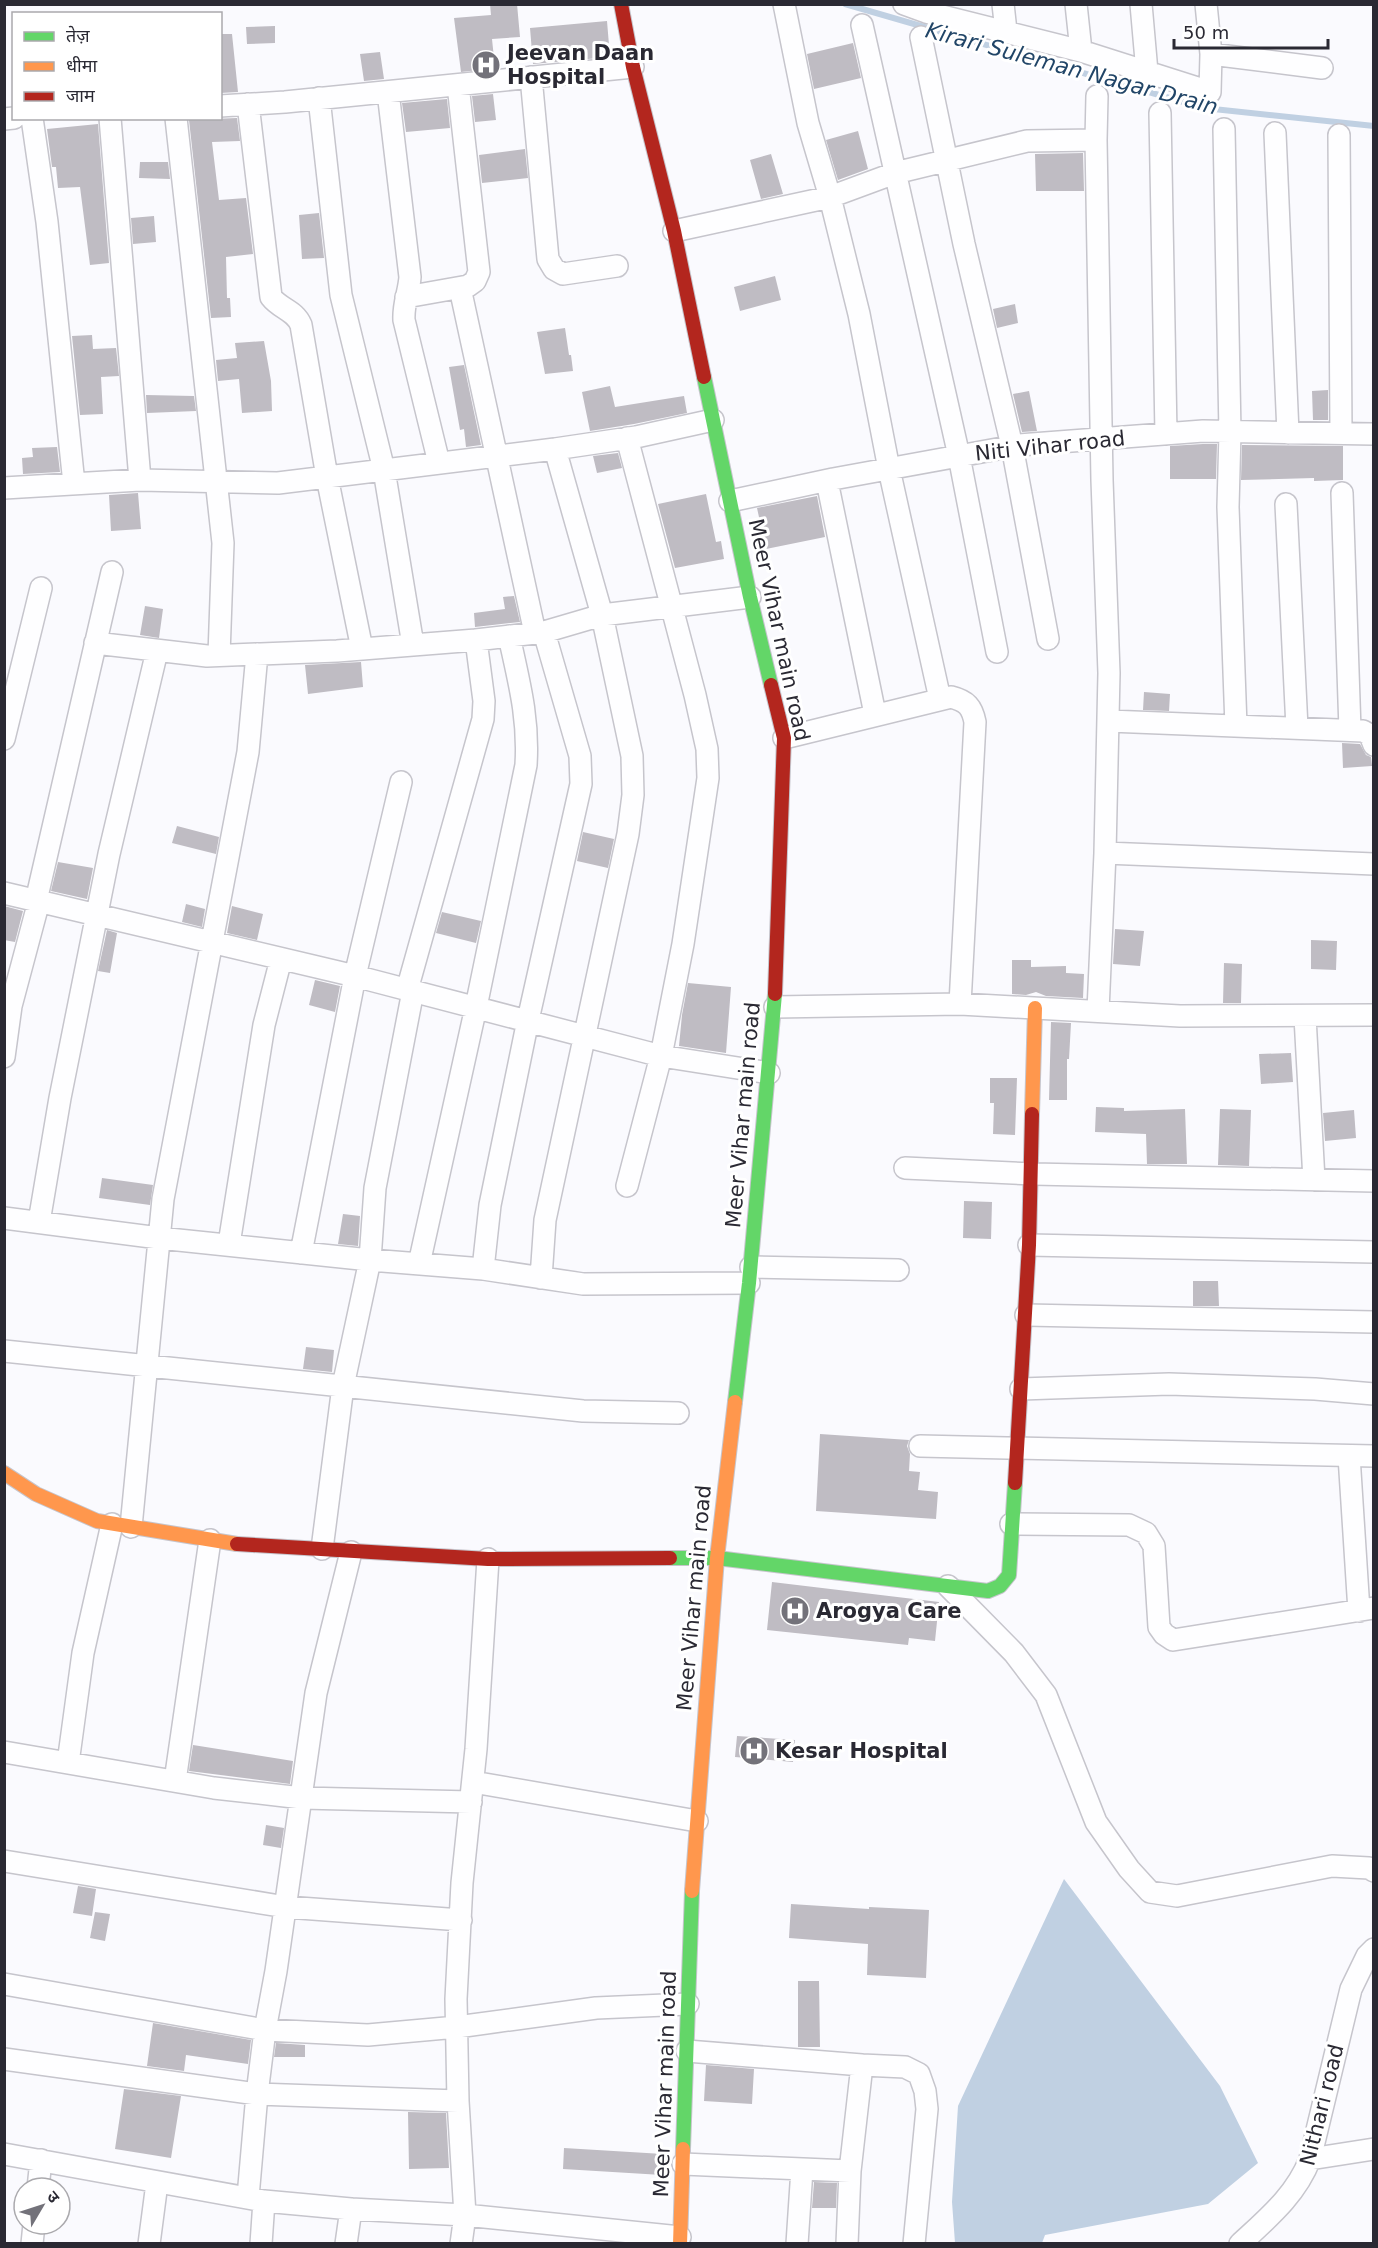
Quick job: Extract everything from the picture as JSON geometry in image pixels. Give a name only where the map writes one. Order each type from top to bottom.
[{"type":"street","name":"Meer Vihar main road","points":[[621,4],[633,67],[674,231],[750,597],[784,738],[775,1007],[750,1275],[717,1558],[697,1821],[680,2240]]},
{"type":"street","points":[[784,4],[808,123],[830,196],[859,314],[889,469],[940,699]]},
{"type":"street","points":[[904,4],[1081,51],[1210,92],[1206,4]]},
{"type":"street","points":[[1003,4],[1006,31]]},
{"type":"street","points":[[1076,4],[1081,51]]},
{"type":"street","points":[[1141,4],[1147,72]]},
{"type":"street","points":[[862,25],[959,456],[998,652]]},
{"type":"street","points":[[921,37],[946,161],[1012,446],[1048,639]]},
{"type":"street","points":[[1210,54],[1322,68]]},
{"type":"street","points":[[222,106],[388,92],[633,67]]},
{"type":"street","points":[[531,77],[548,259],[554,269],[563,274],[617,266]]},
{"type":"street","points":[[406,297],[468,286],[475,281],[479,272],[458,85]]},
{"type":"street","points":[[388,92],[411,277],[403,306],[404,320],[439,463]]},
{"type":"street","points":[[1097,96],[1101,439],[1109,673],[1105,853],[1098,1011]]},
{"type":"street","points":[[319,98],[341,295],[384,470],[413,645]]},
{"type":"street","points":[[248,104],[271,297],[277,305],[290,310],[298,317],[302,325],[327,477],[362,649]]},
{"type":"street","points":[[1160,113],[1166,434]]},
{"type":"street","points":[[33,120],[74,484]]},
{"type":"street","points":[[110,120],[140,480]]},
{"type":"street","points":[[176,120],[223,543],[219,656]]},
{"type":"street","points":[[1224,129],[1230,432],[1228,507],[1236,726]]},
{"type":"street","points":[[1275,133],[1288,433]]},
{"type":"street","points":[[1339,135],[1341,434]]},
{"type":"street","points":[[674,231],[830,196],[895,173],[1027,141],[1096,140]]},
{"type":"street","points":[[460,288],[496,456],[539,632],[580,756],[582,770],[581,784],[528,1020],[490,1205],[483,1269]]},
{"type":"street","points":[[4,488],[140,480],[278,483],[555,449],[627,438],[713,420]]},
{"type":"street","name":"Niti Vihar road","points":[[730,501],[1012,446],[1166,434],[1230,432],[1374,434]]},
{"type":"street","points":[[627,438],[700,717],[707,749],[708,778],[683,944],[661,1056],[627,1186]]},
{"type":"street","points":[[541,1278],[545,1220],[628,834],[633,795],[632,756],[602,615],[555,449]]},
{"type":"street","points":[[827,481],[875,714]]},
{"type":"street","points":[[1342,493],[1350,730]]},
{"type":"street","points":[[1286,504],[1297,728]]},
{"type":"street","points":[[4,1057],[11,1006],[112,572]]},
{"type":"street","points":[[4,739],[40,588]]},
{"type":"street","points":[[95,643],[219,656],[362,649],[476,640],[539,632],[602,615],[750,597]]},
{"type":"street","points":[[420,1264],[526,765],[528,740],[525,708],[509,636]]},
{"type":"street","points":[[322,1549],[343,1386],[370,1260],[375,1188],[410,990],[483,719],[476,640]]},
{"type":"street","points":[[39,1222],[60,1098],[111,843],[157,651]]},
{"type":"street","points":[[68,1762],[83,1653],[121,1525],[147,1365],[163,1199],[248,752],[257,654]]},
{"type":"street","points":[[784,738],[951,697],[964,700],[972,710],[975,722],[960,1004]]},
{"type":"street","points":[[1109,721],[1363,731],[1370,735],[1374,745]]},
{"type":"street","points":[[301,1253],[355,976],[401,782]]},
{"type":"street","points":[[1105,853],[1374,864]]},
{"type":"street","points":[[4,893],[355,976],[661,1056],[769,1073]]},
{"type":"street","points":[[230,1245],[264,1025],[281,959]]},
{"type":"street","points":[[775,1007],[960,1004],[1180,1016],[1374,1015]]},
{"type":"street","points":[[4,1473],[36,1494],[96,1521],[230,1544],[489,1560],[717,1558],[988,1591],[1000,1586],[1009,1575],[1018,1448],[1033,1174],[1035,1008]]},
{"type":"street","points":[[1305,1017],[1314,1180]]},
{"type":"street","points":[[905,1168],[1033,1174],[1374,1181]]},
{"type":"street","points":[[4,1218],[159,1238],[370,1260],[483,1269],[583,1284],[898,1270]]},
{"type":"street","points":[[1029,1245],[1374,1252]]},
{"type":"street","points":[[1026,1315],[1374,1322]]},
{"type":"street","points":[[4,1351],[583,1411],[678,1413]]},
{"type":"street","points":[[1021,1389],[1169,1384],[1315,1389],[1374,1394]]},
{"type":"street","points":[[920,1446],[1374,1456]]},
{"type":"street","points":[[1011,1524],[1129,1525],[1146,1533],[1154,1546],[1159,1627],[1173,1640],[1366,1609],[1349,1456]]},
{"type":"street","points":[[175,1781],[210,1540]]},
{"type":"street","points":[[261,2244],[256,2199],[257,2094],[265,2030],[286,1907],[316,1693],[351,1552]]},
{"type":"street","points":[[461,2244],[465,2215],[458,2101],[456,1999],[460,1920],[489,1560]]},
{"type":"street","points":[[948,1586],[1014,1653],[1046,1695],[1096,1822],[1129,1869],[1150,1893],[1177,1896],[1332,1866],[1369,1868],[1374,1871]]},
{"type":"street","points":[[4,1752],[175,1781],[302,1798],[472,1792],[697,1821]]},
{"type":"street","points":[[4,1861],[286,1907],[460,1920]]},
{"type":"street","name":"Nithari road","points":[[1240,2244],[1283,2204],[1303,2179],[1310,2160],[1351,1989],[1367,1956],[1374,1949]]},
{"type":"street","points":[[4,1984],[265,2030],[368,2035],[457,2027],[596,2008],[688,2004]]},
{"type":"street","points":[[687,2052],[905,2067],[919,2074],[925,2091],[927,2109],[914,2244]]},
{"type":"street","points":[[4,2059],[257,2094],[458,2101]]},
{"type":"street","points":[[847,2244],[850,2171],[862,2065]]},
{"type":"street","points":[[1310,2160],[1374,2149]]},
{"type":"street","points":[[4,2154],[256,2199],[351,2210],[465,2215],[680,2240]]},
{"type":"street","points":[[39,2176],[41,2160]]},
{"type":"street","points":[[683,2164],[850,2171]]},
{"type":"street","points":[[797,2244],[802,2169]]},
{"type":"street","points":[[149,2244],[157,2183]]},
{"type":"street","points":[[346,2244],[351,2210]]},
{"type":"water","points":[[1064,1879],[1220,2086],[1258,2163],[1208,2204],[1045,2235],[1042,2243],[955,2243],[952,2202],[958,2106]]},
{"type":"building","points":[[490,4],[517,4],[520,37],[492,39],[495,68],[461,72],[454,18],[491,15]]},
{"type":"building","points":[[607,21],[610,57],[533,64],[530,28]]},
{"type":"building","points":[[275,26],[275,43],[247,44],[246,27]]},
{"type":"building","points":[[222,34],[232,34],[238,92],[222,93]]},
{"type":"building","points":[[853,43],[861,78],[814,89],[807,54]]},
{"type":"building","points":[[380,52],[384,79],[364,81],[360,54]]},
{"type":"building","points":[[493,94],[496,120],[475,122],[472,96]]},
{"type":"building","points":[[447,99],[450,128],[406,132],[402,103]]},
{"type":"building","points":[[237,118],[240,141],[212,142],[219,200],[246,198],[253,254],[226,257],[227,298],[230,298],[231,317],[211,318],[189,120]]},
{"type":"building","points":[[98,124],[109,263],[90,265],[80,187],[58,188],[56,167],[52,167],[47,129]]},
{"type":"building","points":[[858,131],[868,169],[838,180],[826,140]]},
{"type":"building","points":[[525,149],[528,178],[482,183],[479,155]]},
{"type":"building","points":[[1083,153],[1084,191],[1036,191],[1035,154]]},
{"type":"building","points":[[771,154],[783,194],[761,199],[750,160]]},
{"type":"building","points":[[140,162],[168,162],[170,179],[139,178]]},
{"type":"building","points":[[319,213],[324,258],[302,259],[299,215]]},
{"type":"building","points":[[154,216],[156,242],[133,244],[131,218]]},
{"type":"building","points":[[775,276],[781,300],[740,311],[734,287]]},
{"type":"building","points":[[1015,304],[1018,323],[997,328],[993,309]]},
{"type":"building","points":[[565,328],[573,371],[545,374],[537,332]]},
{"type":"building","points":[[92,335],[93,349],[116,348],[119,376],[101,377],[103,414],[80,415],[72,336]]},
{"type":"building","points":[[264,341],[271,381],[272,411],[242,413],[239,379],[218,381],[216,360],[237,358],[235,343]]},
{"type":"building","points":[[464,365],[481,445],[466,447],[464,429],[460,430],[449,367]]},
{"type":"building","points":[[610,386],[615,407],[684,396],[687,413],[590,431],[582,392]]},
{"type":"building","points":[[1328,390],[1328,420],[1313,420],[1312,391]]},
{"type":"building","points":[[1029,391],[1037,431],[1022,432],[1013,394]]},
{"type":"building","points":[[146,395],[194,396],[196,411],[147,413]]},
{"type":"building","points":[[1217,444],[1216,479],[1170,479],[1170,446]]},
{"type":"building","points":[[1242,445],[1343,446],[1343,480],[1314,481],[1314,478],[1241,480]]},
{"type":"building","points":[[57,447],[60,472],[23,474],[22,458],[33,457],[32,448]]},
{"type":"building","points":[[618,453],[622,468],[597,473],[593,456]]},
{"type":"building","points":[[138,493],[141,529],[111,531],[109,495]]},
{"type":"building","points":[[706,494],[716,542],[721,541],[724,559],[675,568],[658,504]]},
{"type":"building","points":[[817,496],[825,537],[766,549],[757,508]]},
{"type":"building","points":[[514,596],[520,622],[475,627],[474,613],[505,609],[503,597]]},
{"type":"building","points":[[145,606],[163,609],[159,638],[140,635]]},
{"type":"building","points":[[361,662],[363,687],[308,694],[305,665]]},
{"type":"building","points":[[1144,692],[1170,694],[1169,711],[1143,710]]},
{"type":"building","points":[[1342,743],[1360,744],[1366,755],[1371,757],[1372,766],[1343,768]]},
{"type":"building","points":[[177,826],[219,837],[216,854],[172,843]]},
{"type":"building","points":[[583,832],[614,839],[608,868],[577,861]]},
{"type":"building","points":[[58,862],[93,868],[87,899],[51,891]]},
{"type":"building","points":[[186,904],[205,909],[202,927],[182,922]]},
{"type":"building","points":[[4,906],[23,911],[15,942],[4,940]]},
{"type":"building","points":[[232,906],[263,914],[257,940],[227,933]]},
{"type":"building","points":[[442,912],[481,921],[476,943],[436,933]]},
{"type":"building","points":[[1115,929],[1144,931],[1140,966],[1113,964]]},
{"type":"building","points":[[107,930],[117,933],[110,973],[98,971]]},
{"type":"building","points":[[1311,940],[1337,941],[1336,970],[1311,969]]},
{"type":"building","points":[[1012,960],[1031,960],[1031,967],[1066,966],[1066,973],[1084,974],[1083,998],[1046,996],[1036,992],[1026,995],[1012,994]]},
{"type":"building","points":[[1224,963],[1242,964],[1241,1003],[1223,1003]]},
{"type":"building","points":[[315,980],[340,986],[335,1012],[309,1005]]},
{"type":"building","points":[[688,983],[731,987],[726,1053],[679,1046]]},
{"type":"building","points":[[1051,1022],[1071,1023],[1069,1059],[1067,1059],[1067,1100],[1049,1100]]},
{"type":"building","points":[[1291,1053],[1293,1082],[1261,1084],[1259,1054]]},
{"type":"building","points":[[990,1078],[1017,1078],[1015,1135],[993,1134],[994,1103],[990,1103]]},
{"type":"building","points":[[1096,1107],[1124,1108],[1124,1111],[1185,1109],[1187,1164],[1147,1164],[1146,1134],[1095,1132]]},
{"type":"building","points":[[1220,1109],[1251,1110],[1249,1166],[1218,1165]]},
{"type":"building","points":[[1354,1110],[1356,1138],[1325,1141],[1323,1113]]},
{"type":"building","points":[[102,1178],[153,1185],[150,1205],[99,1198]]},
{"type":"building","points":[[964,1201],[992,1202],[991,1239],[963,1238]]},
{"type":"building","points":[[343,1214],[360,1216],[358,1246],[338,1244]]},
{"type":"building","points":[[1193,1281],[1218,1281],[1219,1306],[1193,1306]]},
{"type":"building","points":[[306,1347],[334,1350],[332,1372],[303,1369]]},
{"type":"building","points":[[820,1434],[909,1440],[907,1446],[910,1454],[909,1471],[920,1472],[918,1490],[938,1492],[936,1519],[816,1511]]},
{"type":"building","points":[[772,1582],[939,1602],[935,1641],[909,1638],[908,1645],[767,1630]]},
{"type":"building","points":[[737,1736],[795,1740],[793,1762],[735,1757]]},
{"type":"building","points":[[193,1745],[293,1761],[290,1784],[189,1771]]},
{"type":"building","points":[[266,1825],[284,1828],[281,1848],[263,1845]]},
{"type":"building","points":[[78,1886],[96,1889],[92,1916],[73,1913]]},
{"type":"building","points":[[791,1904],[929,1910],[926,1978],[867,1975],[868,1944],[789,1938]]},
{"type":"building","points":[[95,1912],[110,1914],[105,1941],[90,1938]]},
{"type":"building","points":[[798,1981],[819,1981],[820,2047],[798,2047]]},
{"type":"building","points":[[153,2023],[251,2040],[248,2064],[186,2055],[184,2071],[147,2066]]},
{"type":"building","points":[[276,2043],[305,2045],[305,2057],[274,2057]]},
{"type":"building","points":[[706,2065],[754,2069],[752,2104],[704,2101]]},
{"type":"building","points":[[124,2089],[181,2096],[171,2158],[115,2149]]},
{"type":"building","points":[[408,2112],[446,2113],[449,2168],[409,2169]]},
{"type":"building","points":[[564,2148],[663,2154],[662,2175],[563,2169]]},
{"type":"building","points":[[814,2182],[837,2183],[836,2208],[812,2208]]},
{"type":"waterway","name":"Kirari Suleman Nagar Drain","points":[[845,4],[1204,108],[1374,126]]},
{"type":"traffic: fast","points":[[704,377],[750,597],[771,685]]},
{"type":"traffic: fast","points":[[735,1402],[749,1283],[775,994]]},
{"type":"traffic: fast","points":[[670,1558],[717,1558],[988,1591],[1000,1586],[1009,1575],[1015,1483]]},
{"type":"traffic: fast","points":[[683,2149],[692,1891]]},
{"type":"traffic: slow","points":[[1032,1114],[1035,1008]]},
{"type":"traffic: slow","points":[[692,1891],[717,1558],[735,1402]]},
{"type":"traffic: slow","points":[[4,1473],[36,1494],[97,1521],[237,1544]]},
{"type":"traffic: slow","points":[[680,2244],[683,2149]]},
{"type":"traffic: jam","points":[[621,4],[633,67],[674,231],[704,377]]},
{"type":"traffic: jam","points":[[771,685],[784,738],[775,994]]},
{"type":"traffic: jam","points":[[1015,1483],[1029,1245],[1032,1114]]},
{"type":"traffic: jam","points":[[237,1544],[488,1559],[670,1558]]},
{"type":"place","name":"Jeevan Daan Hospital","points":[[486,65]]},
{"type":"place","name":"Arogya Care","points":[[795,1611]]},
{"type":"place","name":"Kesar Hospital","points":[[754,1751]]}]
